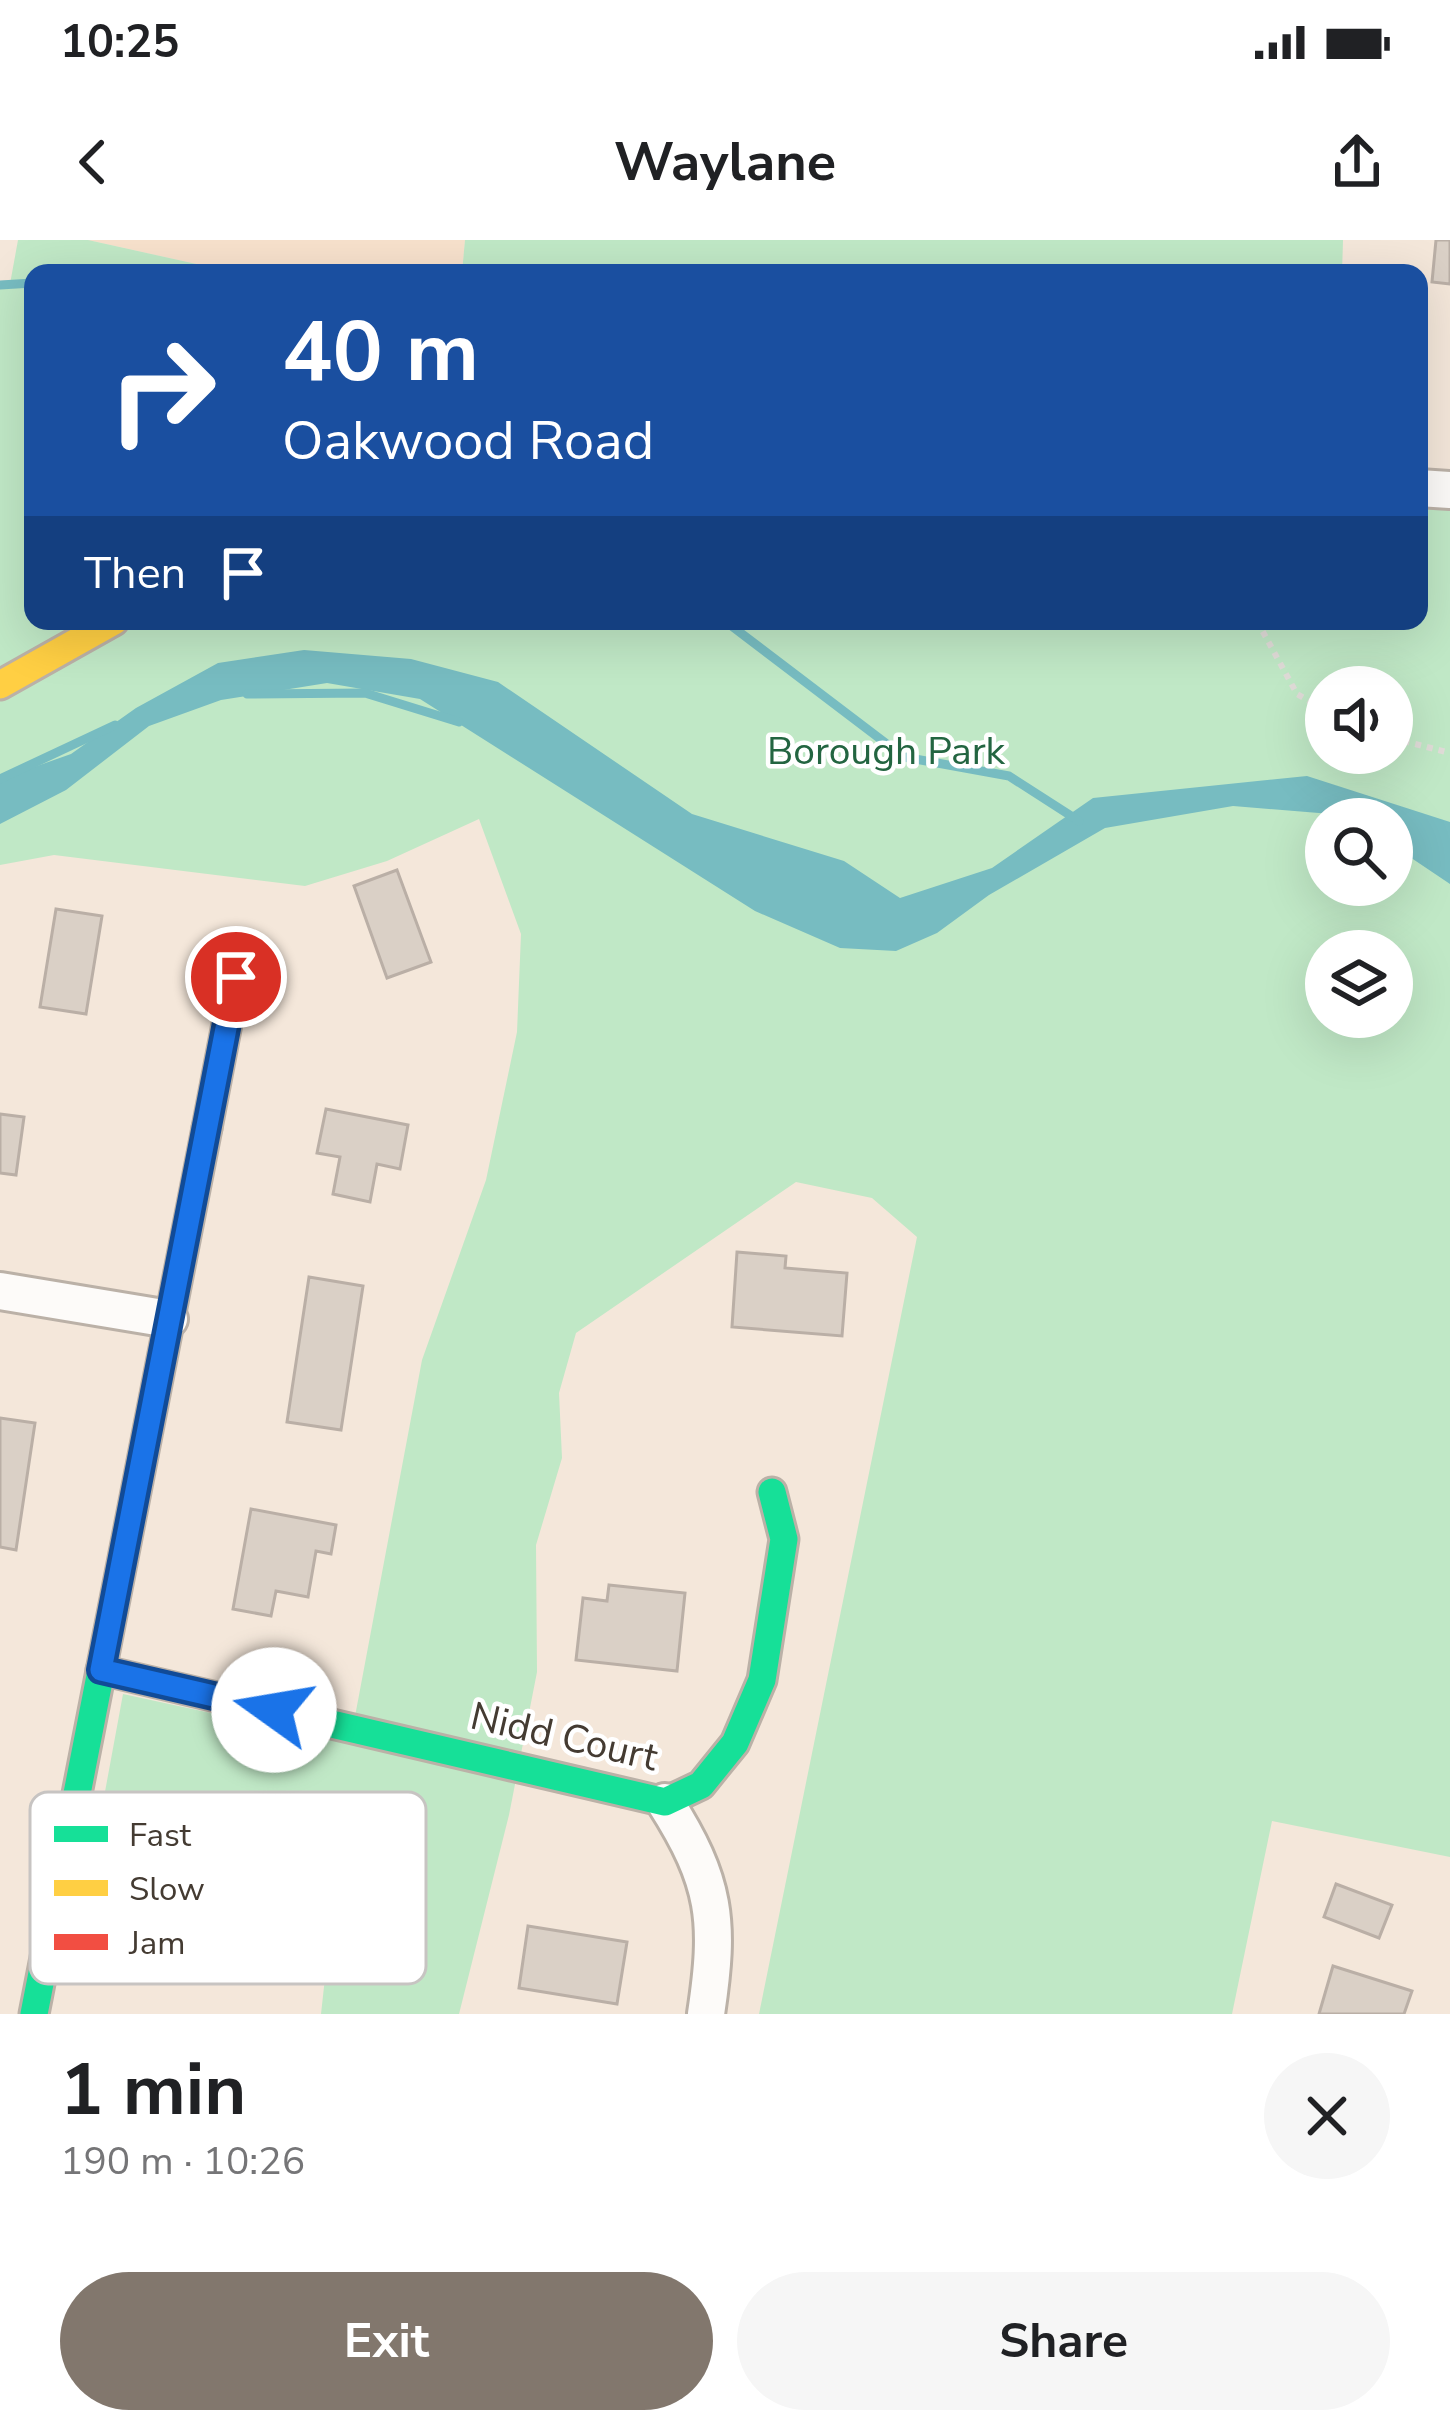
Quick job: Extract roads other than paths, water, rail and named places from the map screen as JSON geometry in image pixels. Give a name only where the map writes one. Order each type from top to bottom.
[{"type":"street","points":[[0,685],[98,630]]},
{"type":"street","points":[[77,1792],[236,977]]},
{"type":"street","points":[[0,1291],[169,1319]]},
{"type":"street","name":"Nidd Court","points":[[101,1670],[665,1802],[701,1785],[735,1743],[762,1681],[784,1539],[772,1492]]},
{"type":"street","points":[[665,1802],[698,1852],[713,1908],[706,2014]]},
{"type":"street","points":[[34,2014],[40,1984]]},
{"type":"water","points":[[304,650],[411,659],[498,682],[692,814],[844,861],[900,898],[992,868],[1093,798],[1307,776],[1375,798],[1305,798],[1305,812],[1233,806],[1105,828],[989,895],[937,933],[896,951],[840,948],[755,911],[420,699],[327,683],[221,700],[149,726],[66,790],[0,824],[0,779],[71,754],[136,708],[218,663]]},
{"type":"water","points":[[1413,810],[1450,822],[1450,884],[1413,859]]},
{"type":"waterway","points":[[0,285],[24,284]]},
{"type":"waterway","points":[[737,630],[904,757],[1009,776],[1079,821]]},
{"type":"waterway","points":[[247,694],[365,693],[459,722]]},
{"type":"waterway","points":[[0,779],[115,725]]},
{"type":"park label","name":"Borough Park","points":[[886,751]]}]
